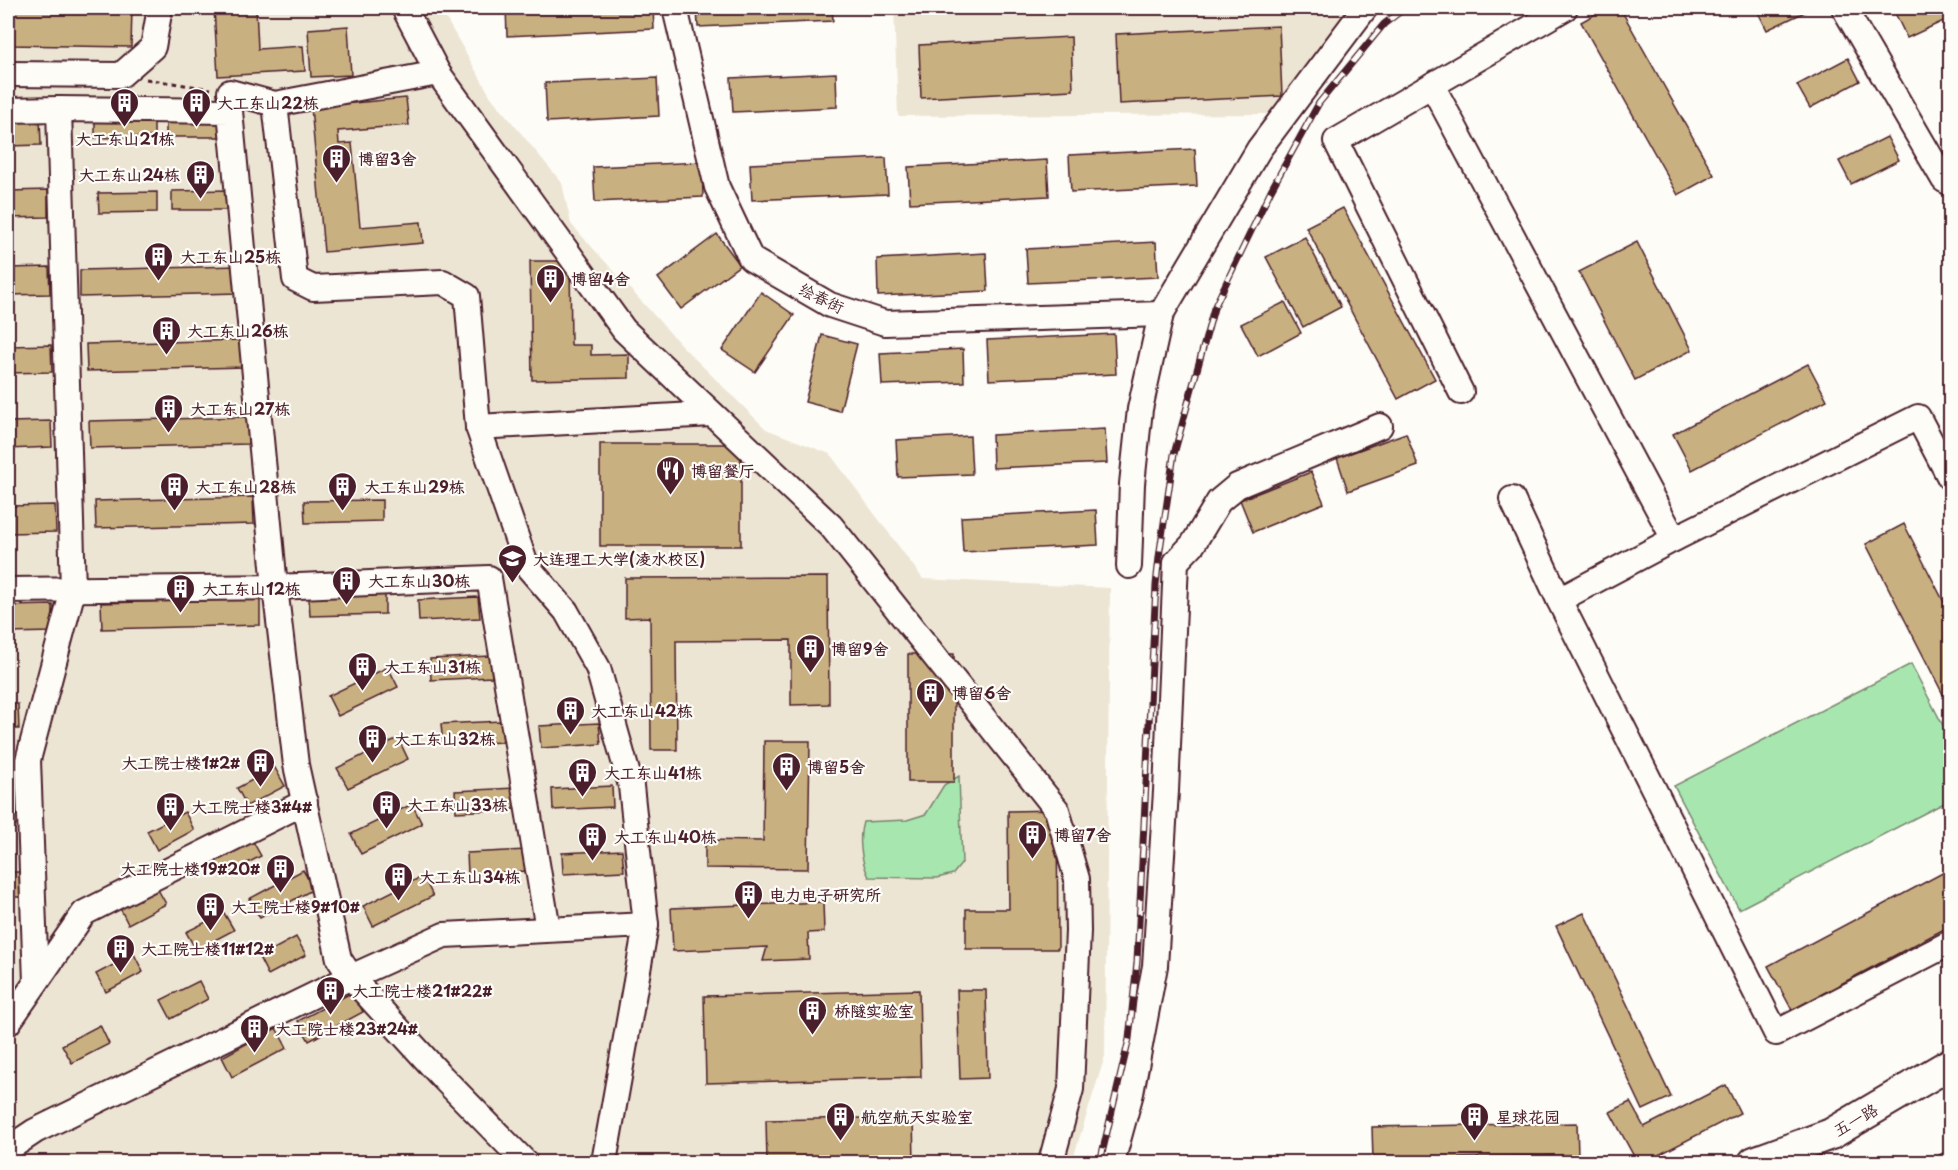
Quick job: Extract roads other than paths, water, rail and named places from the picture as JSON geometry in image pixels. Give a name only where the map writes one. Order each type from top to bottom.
[{"type":"main road","name":"五一路","points":[[1754,1162],[1832,1134],[1950,1064]]},
{"type":"street","points":[[8,74],[121,75],[153,46],[160,8]]},
{"type":"street","points":[[404,8],[438,73],[624,330],[831,526],[1057,810],[1077,879],[1078,931],[1071,1089],[1051,1162]]},
{"type":"street","name":"绘春街","points":[[675,8],[717,187],[751,259],[830,305],[885,323],[1161,314]]},
{"type":"street","points":[[1129,566],[1132,484],[1140,409],[1161,314],[1259,149],[1365,8]]},
{"type":"street","points":[[1461,392],[1336,141],[1565,8]]},
{"type":"street","points":[[1844,8],[1944,180],[1950,183]]},
{"type":"street","points":[[230,92],[275,104],[438,73]]},
{"type":"street","points":[[1432,85],[1674,539]]},
{"type":"street","points":[[275,104],[295,279],[313,288],[443,282],[467,296],[478,427],[526,565],[566,611],[598,668],[631,786],[646,925],[604,1162]]},
{"type":"street","points":[[36,982],[28,760],[73,590],[59,109]]},
{"type":"street","points":[[8,110],[230,111],[275,587],[296,765],[339,959],[351,977],[442,1077],[525,1162]]},
{"type":"street","points":[[478,427],[712,414]]},
{"type":"street","points":[[1559,600],[1674,539],[1918,417],[1950,478]]},
{"type":"street","points":[[1112,1162],[1131,1093],[1155,966],[1167,779],[1176,562],[1193,544],[1220,501],[1237,486],[1380,426]]},
{"type":"street","points":[[1512,499],[1559,600],[1776,1033],[1950,943]]},
{"type":"street","points":[[8,590],[275,587],[489,578],[548,928]]},
{"type":"street","points":[[8,1023],[84,913],[305,802]]},
{"type":"street","points":[[8,1149],[35,1131],[351,977],[444,935],[548,928],[646,925]]},
{"type":"railway","points":[[1100,1162],[1129,1039],[1137,962],[1156,585],[1174,454],[1214,308],[1271,190],[1319,103],[1384,24],[1405,8]]},
{"type":"place","name":"大工东山21栋","points":[[125,128]]},
{"type":"place","name":"大工东山22栋","points":[[196,128]]},
{"type":"place","name":"博留3舍","points":[[337,184]]},
{"type":"place","name":"大工东山24栋","points":[[201,200]]},
{"type":"place","name":"大工东山25栋","points":[[159,282]]},
{"type":"place","name":"博留4舍","points":[[550,304]]},
{"type":"place","name":"大工东山26栋","points":[[166,356]]},
{"type":"place","name":"大工东山27栋","points":[[169,434]]},
{"type":"place","name":"博留餐厅","points":[[670,496]]},
{"type":"place","name":"大工东山28栋","points":[[174,512]]},
{"type":"place","name":"大工东山29栋","points":[[343,512]]},
{"type":"place","name":"大连理工大学(凌水校区)","points":[[512,584]]},
{"type":"place","name":"大工东山30栋","points":[[347,606]]},
{"type":"place","name":"大工东山12栋","points":[[181,614]]},
{"type":"place","name":"博留9舍","points":[[810,674]]},
{"type":"place","name":"大工东山31栋","points":[[363,692]]},
{"type":"place","name":"博留6舍","points":[[931,718]]},
{"type":"place","name":"大工东山42栋","points":[[570,736]]},
{"type":"place","name":"大工东山32栋","points":[[373,764]]},
{"type":"place","name":"大工院士楼1#2#","points":[[261,788]]},
{"type":"place","name":"博留5舍","points":[[786,792]]},
{"type":"place","name":"大工东山41栋","points":[[583,798]]},
{"type":"place","name":"大工东山33栋","points":[[386,830]]},
{"type":"place","name":"大工院士楼3#4#","points":[[170,832]]},
{"type":"place","name":"博留7舍","points":[[1033,860]]},
{"type":"place","name":"大工东山40栋","points":[[593,862]]},
{"type":"place","name":"大工院士楼19#20#","points":[[281,894]]},
{"type":"place","name":"大工东山34栋","points":[[398,902]]},
{"type":"place","name":"电力电子研究所","points":[[748,920]]},
{"type":"place","name":"大工院士楼9#10#","points":[[210,932]]},
{"type":"place","name":"大工院士楼11#12#","points":[[120,974]]},
{"type":"place","name":"大工院士楼21#22#","points":[[331,1016]]},
{"type":"place","name":"桥隧实验室","points":[[813,1036]]},
{"type":"place","name":"大工院士楼23#24#","points":[[254,1054]]},
{"type":"place","name":"航空航天实验室","points":[[840,1142]]},
{"type":"place","name":"星球花园","points":[[1475,1142]]}]
